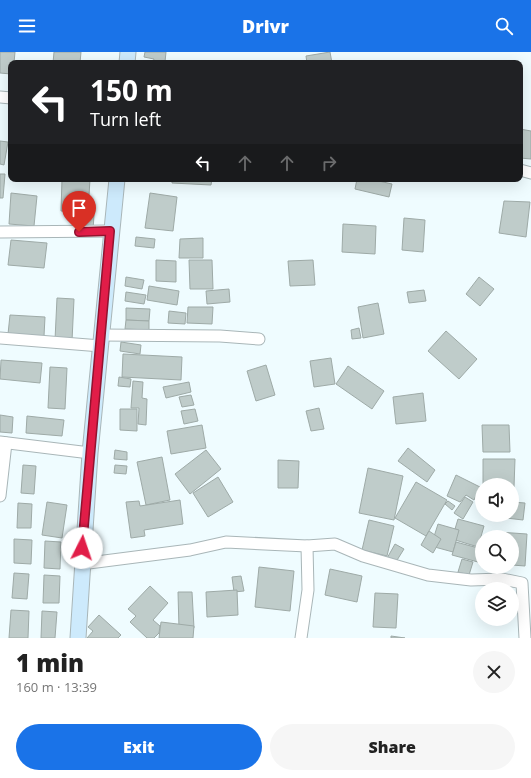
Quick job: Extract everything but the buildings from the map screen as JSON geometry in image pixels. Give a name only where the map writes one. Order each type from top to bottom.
[{"type":"street","points":[[78,638],[81,564],[90,453],[110,231],[117,182]]},
{"type":"street","points":[[0,232],[110,231]]},
{"type":"street","points":[[0,338],[101,340],[220,336],[260,339]]},
{"type":"street","points":[[0,496],[3,442],[90,453]]},
{"type":"street","points":[[81,564],[190,550],[226,542],[307,546],[334,544],[363,556],[428,575],[471,580],[502,579],[527,583],[525,638]]},
{"type":"street","points":[[302,638],[308,590],[307,546]]},
{"type":"route","points":[[79,232],[110,231],[82,548]]}]
